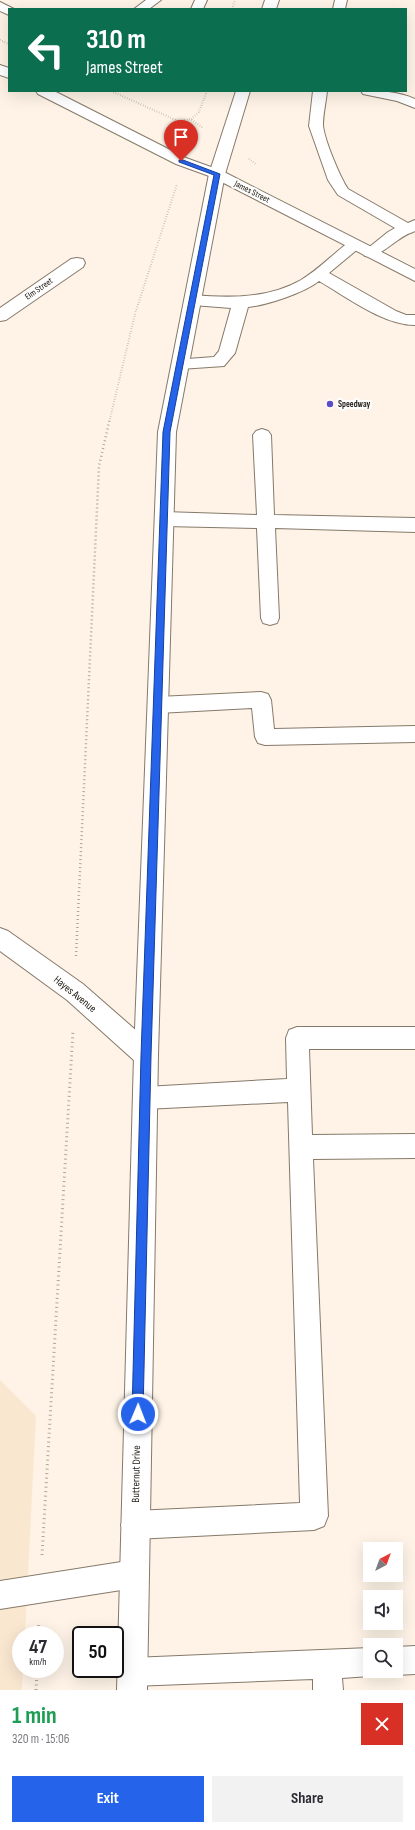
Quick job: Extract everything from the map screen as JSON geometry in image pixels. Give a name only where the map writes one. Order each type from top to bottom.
[{"type":"main road","name":"James Street","points":[[45,92],[181,161],[217,174],[415,276]]},
{"type":"main road","name":"Butternut Drive","points":[[132,1681],[146,1056],[167,432],[217,174],[243,92]]},
{"type":"main road","name":"Elm Street","points":[[0,316],[77,262]]},
{"type":"main road","name":"Hayes Avenue","points":[[0,938],[75,992],[146,1056]]},
{"type":"lane","points":[[142,8],[155,0]]},
{"type":"lane","points":[[320,92],[316,126],[335,180],[343,192],[411,227]]},
{"type":"lane","points":[[373,92],[401,98],[415,104]]},
{"type":"lane","points":[[370,253],[393,235],[411,227]]},
{"type":"lane","points":[[193,300],[230,303],[252,301],[294,289],[307,283],[319,274],[354,244]]},
{"type":"lane","points":[[319,274],[390,314],[405,320],[415,320]]},
{"type":"lane","points":[[180,364],[218,362],[227,353],[241,302]]},
{"type":"lane","points":[[262,434],[270,618]]},
{"type":"lane","points":[[164,519],[415,525]]},
{"type":"lane","points":[[158,705],[261,700],[265,737],[415,734]]},
{"type":"lane","points":[[135,1525],[314,1516],[300,1147],[298,1038],[415,1038]]},
{"type":"lane","points":[[145,1098],[299,1090]]},
{"type":"lane","points":[[300,1147],[415,1146]]},
{"type":"lane","points":[[0,1595],[40,1590],[134,1574]]},
{"type":"lane","points":[[403,1661],[415,1660]]},
{"type":"lane","points":[[132,1681],[327,1676],[363,1664]]},
{"type":"path","points":[[113,92],[178,121],[191,120],[199,112],[207,92]]},
{"type":"path","points":[[191,120],[227,143],[261,168]]},
{"type":"path","points":[[38,1626],[75,992],[99,466],[134,314],[176,190],[186,121]]},
{"type":"path","points":[[36,1690],[37,1678]]},
{"type":"shaded area","points":[[0,1380],[36,1416],[25,1626],[12,1626],[12,1678],[23,1678],[22,1690],[0,1690]]},
{"type":"place","name":"Speedway","points":[[330,404]]},
{"type":"route","points":[[138,1414],[146,1056],[167,432],[217,174],[181,161]]}]
